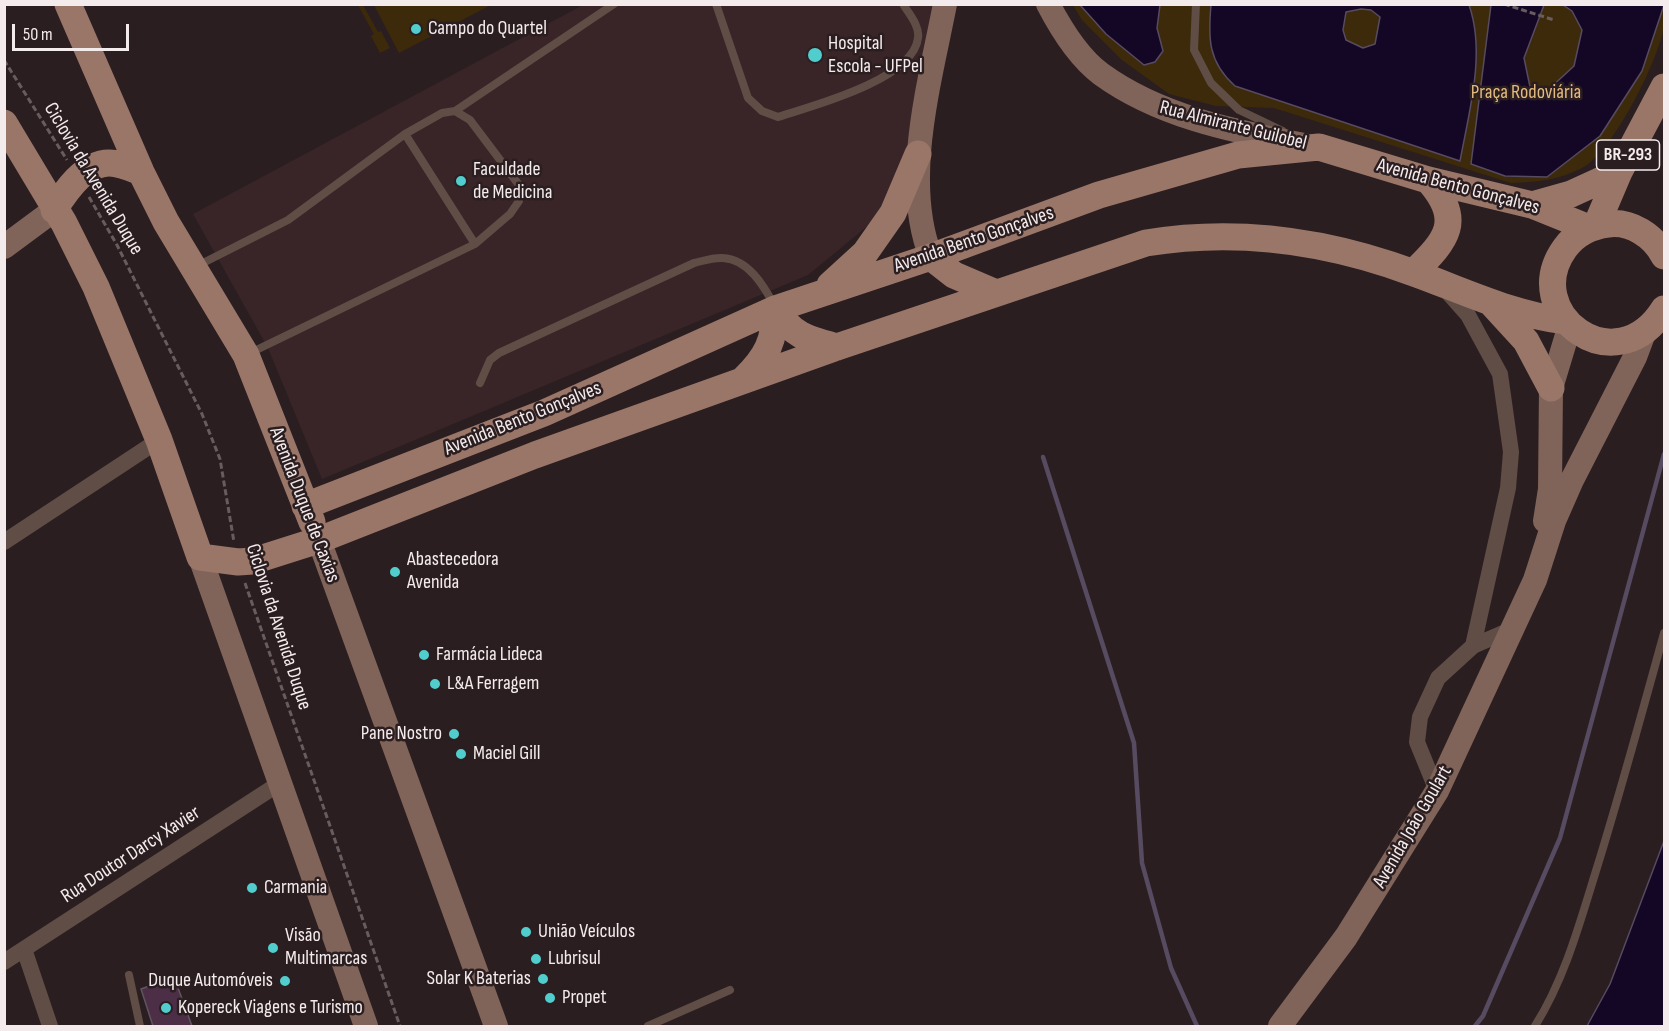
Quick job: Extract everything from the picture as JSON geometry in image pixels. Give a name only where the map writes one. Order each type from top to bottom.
[{"type":"main road","name":"Avenida Duque de Caxias","points":[[68,4],[141,172],[194,268],[246,355],[319,540],[496,1026]]},
{"type":"main road","points":[[945,4],[918,154],[919,220],[931,257],[954,275],[996,293]]},
{"type":"main road","name":"Rua Almirante Guilobel","points":[[1048,4],[1063,33],[1099,73],[1152,105],[1246,133],[1318,147]]},
{"type":"main road","name":"BR-293","points":[[1568,323],[1556,301],[1552,279],[1558,258],[1571,240],[1592,227],[1665,87]]},
{"type":"main road","points":[[4,123],[54,210],[64,223],[96,287],[159,440],[366,1026]]},
{"type":"main road","name":"Avenida Bento Gonçalves","points":[[302,497],[544,413],[775,309],[824,291],[931,257],[1099,195],[1203,163],[1238,155],[1318,147],[1428,180],[1532,205],[1592,227],[1614,224],[1631,227],[1647,235],[1664,250]]},
{"type":"main road","points":[[824,291],[865,253],[893,213],[918,154]]},
{"type":"main road","points":[[4,247],[54,210],[78,178],[99,165],[110,163],[141,172]]},
{"type":"main road","points":[[1532,205],[1571,194],[1619,172]]},
{"type":"main road","points":[[1414,272],[1439,248],[1448,235],[1448,216],[1443,196],[1428,180]]},
{"type":"main road","name":"Avenida Bento Gonçalves","points":[[200,557],[238,562],[253,561],[319,540],[535,455],[837,347],[1146,243],[1184,237],[1226,235],[1274,239],[1323,247],[1414,272],[1540,318],[1568,323],[1586,337],[1606,342],[1625,341],[1657,324]]},
{"type":"main road","points":[[1488,300],[1526,341],[1551,388]]},
{"type":"main road","points":[[775,309],[786,325],[799,335],[837,347]]},
{"type":"main road","points":[[741,382],[761,363],[771,345],[775,331],[775,309]]},
{"type":"main road","name":"Avenida João Goulart","points":[[1535,580],[1550,489],[1551,388],[1568,323]]},
{"type":"main road","name":"Avenida João Goulart","points":[[1280,1026],[1346,937],[1437,791],[1535,580],[1568,490],[1635,357],[1657,324]]},
{"type":"main road","points":[[276,553],[293,524],[302,497]]},
{"type":"street","points":[[1440,283],[1468,315],[1500,374],[1511,452],[1508,488],[1473,646]]},
{"type":"street","points":[[5,539],[159,440]]},
{"type":"street","points":[[1437,791],[1417,742],[1420,717],[1438,678],[1473,646],[1510,630]]},
{"type":"street","name":"Rua Doutor Darcy Xavier","points":[[4,962],[280,783]]},
{"type":"street","points":[[24,949],[50,1026]]},
{"type":"lane","points":[[194,268],[288,219],[405,134],[442,113],[455,111],[614,4]]},
{"type":"lane","points":[[716,4],[747,98],[762,111],[778,117],[867,88],[912,55],[918,38],[917,27],[903,4]]},
{"type":"lane","points":[[1196,4],[1194,50],[1212,83],[1239,110],[1318,147]]},
{"type":"lane","points":[[246,355],[475,244],[510,214],[519,201],[519,185],[470,120],[455,111]]},
{"type":"lane","points":[[405,134],[475,244]]},
{"type":"lane","points":[[480,383],[490,360],[500,352],[694,262],[724,258],[743,264],[762,283],[775,309]]},
{"type":"lane","points":[[1535,1026],[1548,1005],[1572,948],[1619,797],[1665,633]]},
{"type":"lane","points":[[129,975],[140,1026]]},
{"type":"lane","points":[[648,1026],[730,990]]},
{"type":"path","points":[[1504,4],[1554,20]]},
{"type":"path","name":"Ciclovia da Avenida Duque","points":[[4,60],[117,245],[202,414],[220,459],[238,562],[400,1026]]},
{"type":"shaded area","points":[[583,5],[941,5],[913,149],[876,219],[808,275],[322,479],[268,348],[193,214]]},
{"type":"shaded area","points":[[1080,5],[1160,5],[1157,28],[1163,51],[1155,62],[1144,65],[1106,34]]},
{"type":"shaded area","points":[[1211,5],[1469,5],[1474,23],[1476,63],[1460,161],[1235,86],[1219,68],[1215,59],[1210,39]],"holes":[[[1371,10],[1380,17],[1375,44],[1363,48],[1346,40],[1343,30],[1346,12]]]},
{"type":"shaded area","points":[[1491,5],[1544,5],[1524,58],[1530,87],[1548,90],[1574,66],[1582,30],[1572,11],[1563,5],[1664,5],[1642,71],[1600,136],[1547,177],[1505,176],[1471,164]]},
{"type":"shaded area","points":[[1664,841],[1664,1026],[1587,1026],[1610,984]]},
{"type":"green space","name":"Praça Rodoviária","points":[[1664,4],[1665,24],[1653,61],[1632,104],[1607,144],[1594,159],[1573,172],[1548,180],[1511,183],[1274,108],[1216,106],[1169,94],[1122,60],[1082,20],[1073,5]]},
{"type":"green space","points":[[358,5],[363,5],[390,48],[380,53],[371,36],[374,34]]},
{"type":"green space","name":"Campo do Quartel","points":[[374,5],[491,5],[399,53]]},
{"type":"building","name":"Kopereck Viagens e Turismo","points":[[174,977],[192,1026],[153,1026],[141,989]]},
{"type":"waterway","points":[[1475,1026],[1483,1016],[1560,838],[1664,454]]},
{"type":"waterway","points":[[1043,457],[1134,743],[1142,863],[1171,968],[1197,1026]]},
{"type":"place","name":"Campo do Quartel","points":[[416,29]]},
{"type":"place","name":"Hospital Escola - UFPel","points":[[815,55]]},
{"type":"place","name":"Faculdade de Medicina","points":[[461,181]]},
{"type":"place","name":"Abastecedora Avenida","points":[[395,572]]},
{"type":"place","name":"Farmácia Lideca","points":[[424,655]]},
{"type":"place","name":"L&A Ferragem","points":[[435,684]]},
{"type":"place","name":"Pane Nostro","points":[[454,734]]},
{"type":"place","name":"Maciel Gill","points":[[461,754]]},
{"type":"place","name":"Carmania","points":[[252,888]]},
{"type":"place","name":"União Veículos","points":[[526,932]]},
{"type":"place","name":"Visão Multimarcas","points":[[273,948]]},
{"type":"place","name":"Lubrisul","points":[[536,959]]},
{"type":"place","name":"Solar K Baterias","points":[[543,979]]},
{"type":"place","name":"Duque Automóveis","points":[[285,981]]},
{"type":"place","name":"Propet","points":[[550,998]]},
{"type":"place","name":"Kopereck Viagens e Turismo","points":[[166,1008]]}]
